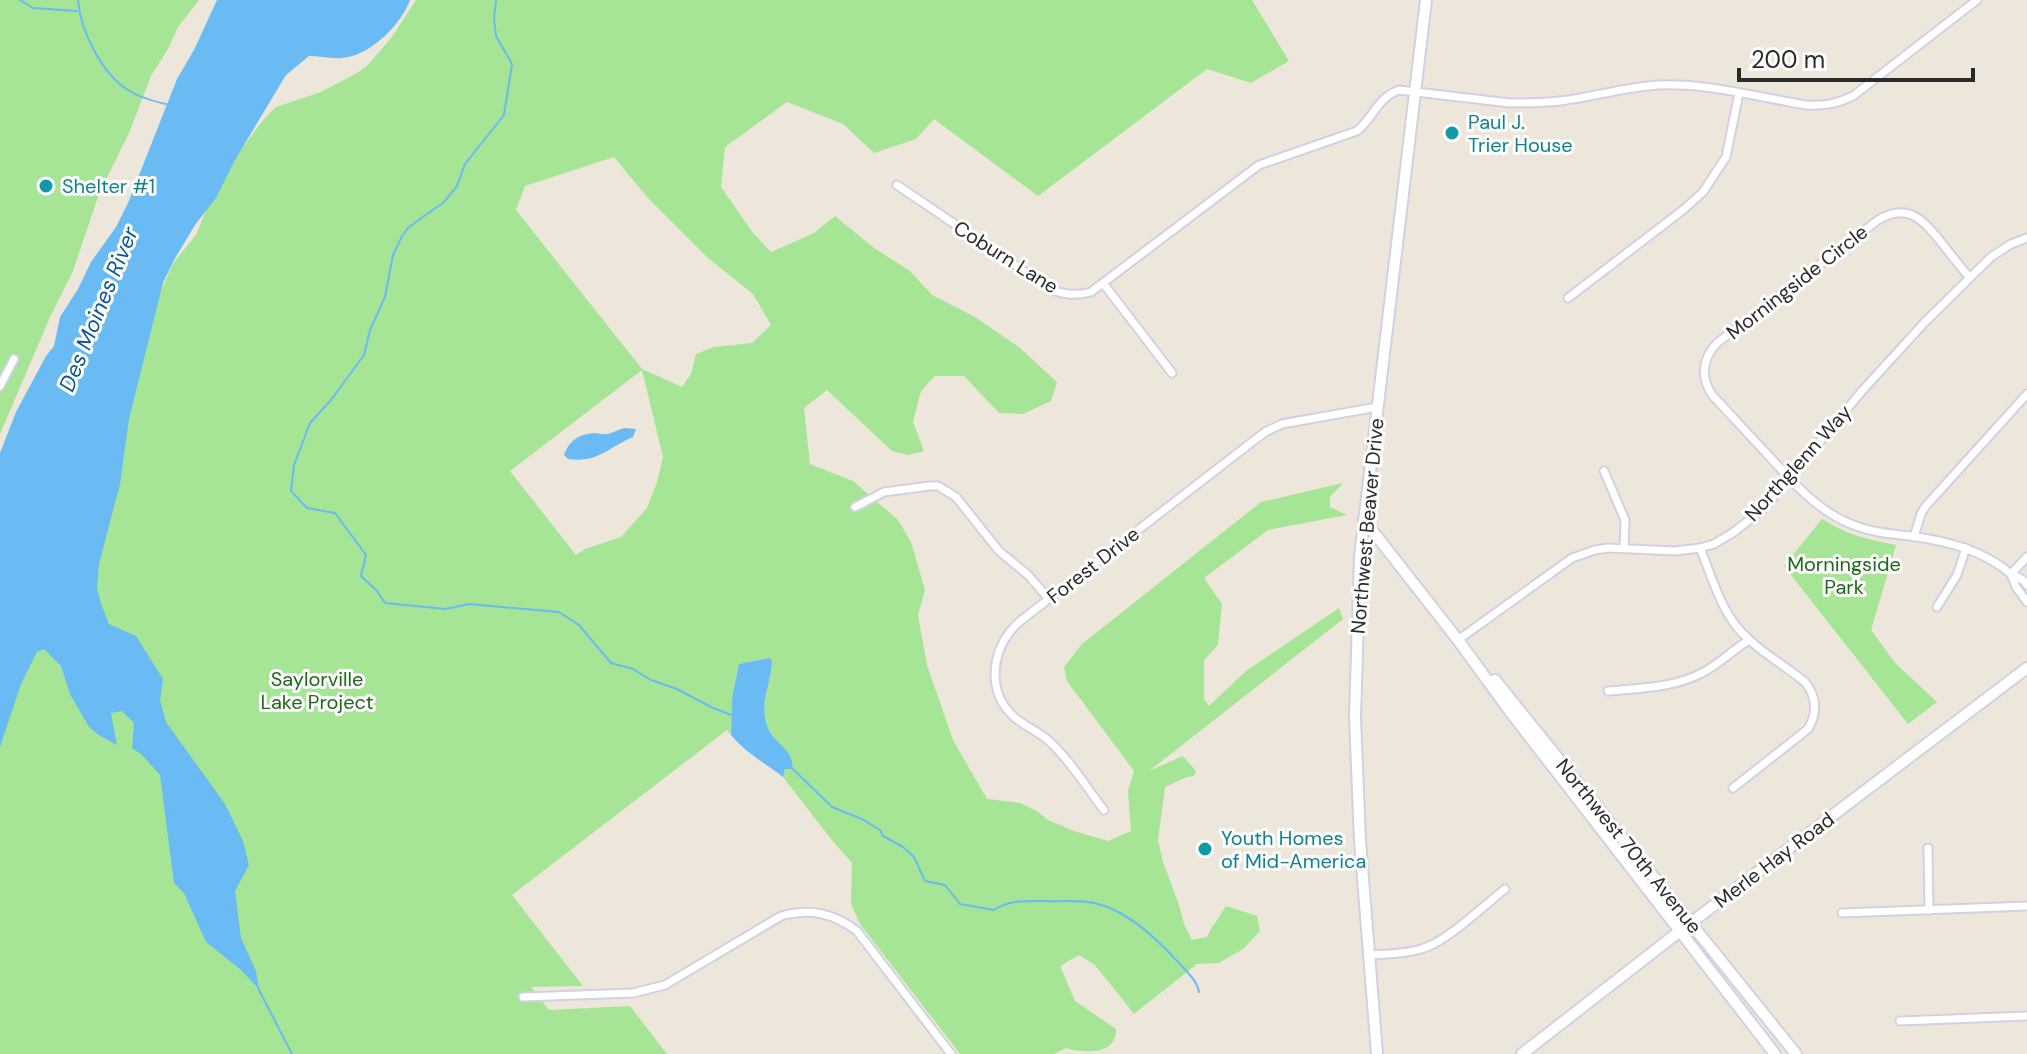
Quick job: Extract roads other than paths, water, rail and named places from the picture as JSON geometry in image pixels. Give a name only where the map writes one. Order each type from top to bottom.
[{"type":"main road","name":"Northwest Beaver Drive","points":[[1377,1054],[1360,841],[1355,717],[1360,556],[1426,0]]},
{"type":"main road","name":"Northwest 70th Avenue","points":[[1364,520],[1775,1054]]},
{"type":"main road","name":"Northwest 70th Avenue","points":[[1458,640],[1477,657],[1796,1054]]},
{"type":"main road","name":"Merle Hay Road","points":[[1526,1053],[1680,931],[2027,668]]},
{"type":"street","points":[[1414,91],[1527,103],[1659,85],[1695,86],[1823,106],[1853,96],[1977,0]]},
{"type":"street","name":"Coburn Lane","points":[[897,185],[1052,290],[1062,294],[1083,294],[1091,292],[1259,165],[1350,135],[1364,125],[1387,95],[1399,90],[1414,91]]},
{"type":"street","points":[[1568,298],[1703,192],[1726,157],[1739,93]]},
{"type":"street","name":"Morningside Circle","points":[[1969,277],[1921,220],[1905,213],[1888,214],[1711,349],[1703,373],[1708,389],[1789,477],[1841,520],[1867,529],[1966,548],[1993,560],[2027,585]]},
{"type":"street","name":"Northglenn Way","points":[[1458,640],[1572,558],[1595,550],[1675,551],[1700,548],[1726,538],[1763,509],[1890,359],[1969,277],[1991,257],[2027,238]]},
{"type":"street","points":[[1103,283],[1172,373]]},
{"type":"street","points":[[0,386],[14,359]]},
{"type":"street","points":[[1914,537],[1925,507],[2027,394]]},
{"type":"street","name":"Forest Drive","points":[[1104,810],[1055,747],[1015,718],[1002,702],[995,681],[996,659],[1004,638],[1019,622],[1274,427],[1377,407]]},
{"type":"street","points":[[1604,471],[1625,520],[1624,548]]},
{"type":"street","points":[[855,507],[884,492],[938,486],[956,497],[999,551],[1028,575],[1049,599]]},
{"type":"street","points":[[1700,548],[1729,615],[1749,640],[1805,682],[1814,697],[1815,713],[1802,735],[1733,788]]},
{"type":"street","points":[[1937,607],[1957,575],[1966,548]]},
{"type":"street","points":[[2027,557],[2011,574],[2027,602]]},
{"type":"street","points":[[1608,691],[1684,681],[1715,666],[1749,640]]},
{"type":"street","points":[[1928,848],[1929,910]]},
{"type":"street","points":[[1370,955],[1428,947],[1505,889]]},
{"type":"street","points":[[1842,913],[2027,906]]},
{"type":"street","points":[[523,997],[633,993],[665,985],[781,916],[810,911],[845,922],[865,941],[951,1054]]},
{"type":"street","points":[[1900,1021],[2027,1016]]},
{"type":"water","name":"Des Moines River","points":[[217,0],[410,0],[392,29],[373,46],[341,58],[309,56],[286,75],[216,198],[174,260],[163,283],[129,419],[120,484],[99,564],[97,588],[109,624],[136,636],[163,679],[160,700],[166,722],[225,804],[243,841],[249,865],[235,891],[241,938],[256,971],[259,989],[206,942],[184,893],[174,883],[160,775],[132,748],[134,723],[122,711],[111,713],[117,745],[89,727],[70,694],[61,666],[44,649],[37,652],[21,684],[0,747],[0,453],[16,412],[54,346],[60,317],[128,203],[177,79]]},
{"type":"water","points":[[625,428],[636,429],[633,437],[602,454],[579,460],[568,459],[564,455],[571,442],[583,435],[607,434]]},
{"type":"water","points":[[772,660],[765,717],[771,734],[791,759],[793,769],[785,769],[783,777],[749,753],[731,735],[732,698],[739,664]]},
{"type":"waterway","points":[[20,0],[33,8],[77,11]]},
{"type":"waterway","points":[[78,0],[83,24],[94,50],[118,83],[133,93],[170,105]]},
{"type":"waterway","points":[[496,0],[496,36],[512,64],[504,115],[465,164],[457,186],[444,202],[409,227],[402,236],[393,255],[385,297],[370,330],[364,355],[310,423],[294,465],[291,491],[307,508],[335,513],[366,555],[361,576],[385,603],[445,609],[469,604],[559,612],[579,625],[611,663],[633,669],[731,715]]},
{"type":"waterway","points":[[792,768],[832,807],[862,819],[903,847],[914,857],[925,881],[945,885],[960,904],[994,910],[1020,901],[1079,901],[1109,908],[1142,927],[1161,944],[1191,976],[1199,992]]},
{"type":"waterway","points":[[258,988],[292,1054]]},
{"type":"place","name":"Paul J. Trier House","points":[[1452,133]]},
{"type":"place","name":"Shelter #1","points":[[46,186]]},
{"type":"place","name":"Youth Homes of Mid-America","points":[[1205,849]]},
{"type":"park label","name":"Morningside Park","points":[[1844,576]]},
{"type":"park label","name":"Saylorville Lake Project","points":[[317,690]]}]
